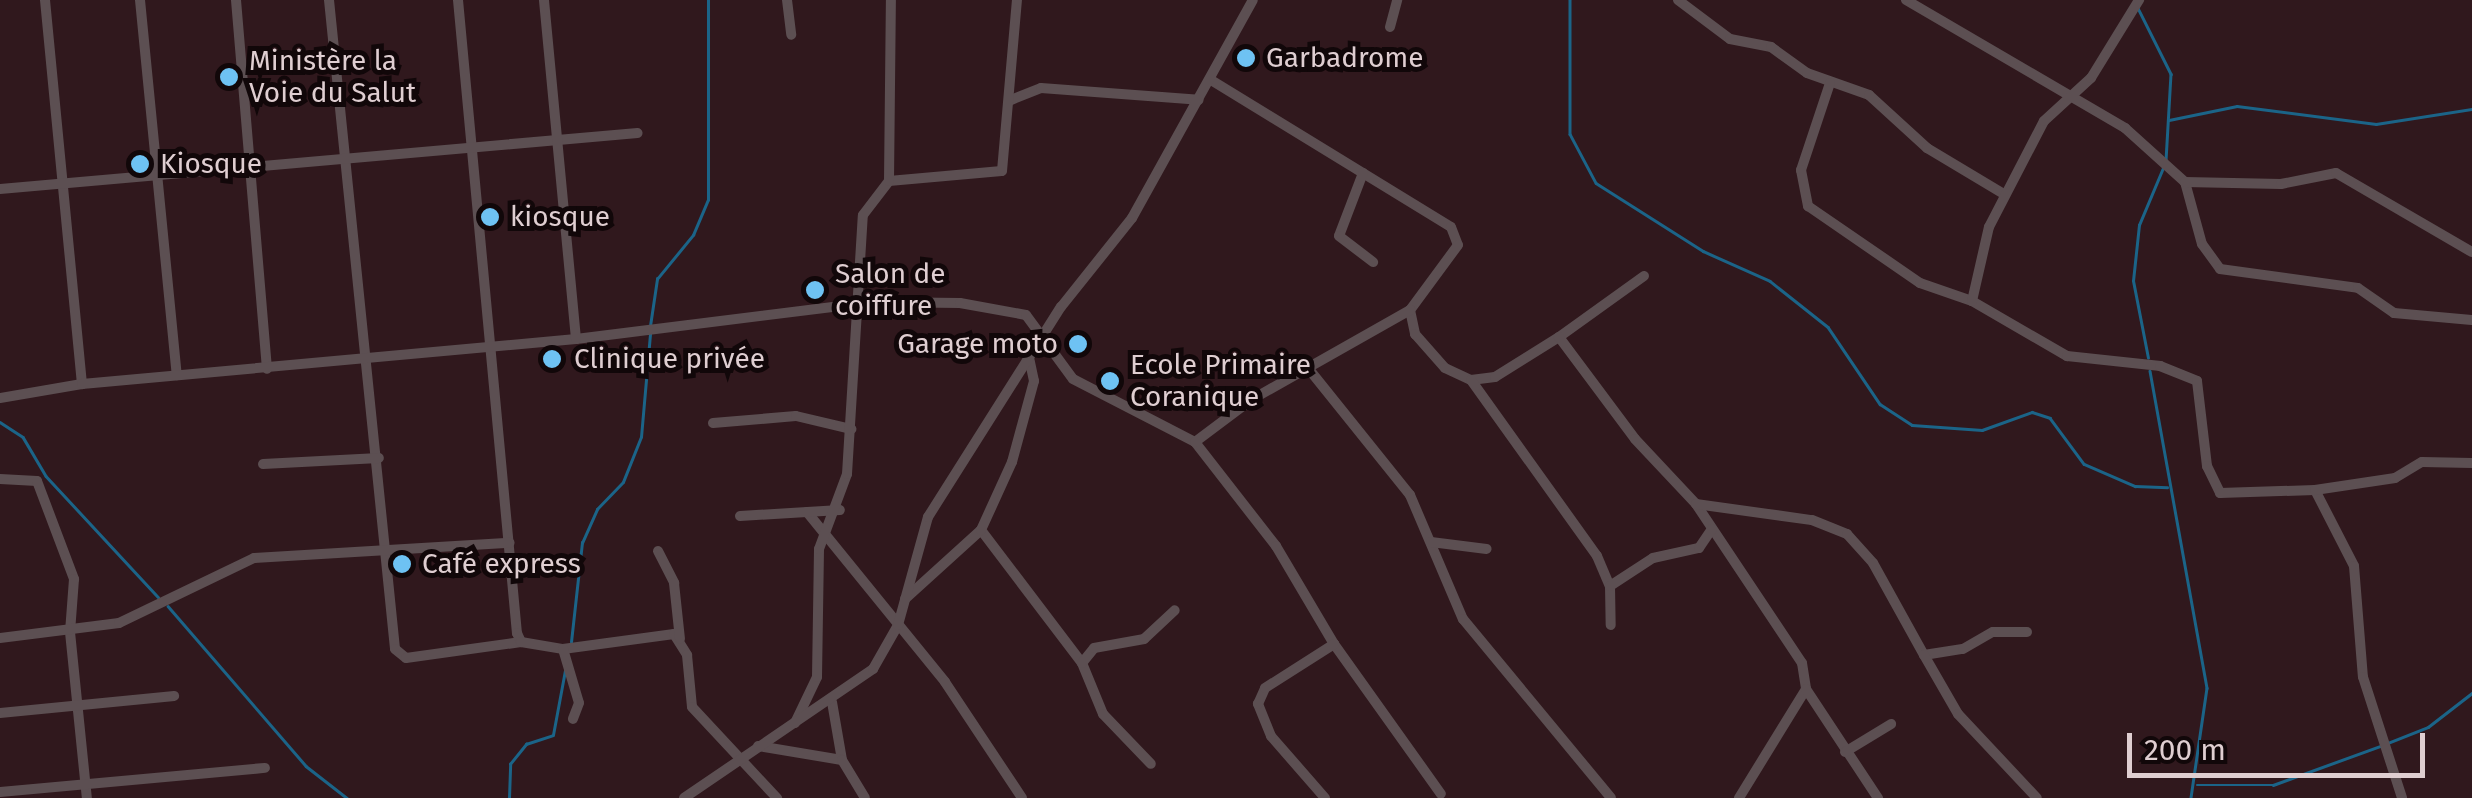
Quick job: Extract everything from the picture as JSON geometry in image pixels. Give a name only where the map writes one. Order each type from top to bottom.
[{"type":"street","points":[[45,0],[67,184],[82,384]]},
{"type":"street","points":[[140,0],[177,374]]},
{"type":"street","points":[[236,0],[256,166],[268,369]]},
{"type":"street","points":[[329,0],[399,655],[522,642],[563,649],[663,631],[680,640]]},
{"type":"street","points":[[458,0],[510,543],[512,613],[522,642]]},
{"type":"street","points":[[544,0],[576,339]]},
{"type":"street","points":[[787,0],[791,35]]},
{"type":"street","points":[[795,724],[817,676],[825,536],[840,510],[851,428],[855,304],[866,206],[889,181],[890,0]]},
{"type":"street","points":[[889,181],[998,176],[1012,100],[1017,0]]},
{"type":"street","points":[[684,798],[739,758],[832,702],[873,669],[898,625],[928,518],[1046,333],[1132,218],[1253,0]]},
{"type":"street","points":[[1390,27],[1398,0]]},
{"type":"street","points":[[1678,0],[1719,33],[1771,47],[1830,83],[1869,94],[1927,148],[2004,194]]},
{"type":"street","points":[[1906,0],[2070,92],[2185,182],[2202,244],[2220,269],[2358,288],[2394,314],[2472,320]]},
{"type":"street","points":[[1972,301],[2004,194],[2044,121],[2070,92],[2091,78],[2140,0]]},
{"type":"street","points":[[1194,442],[1308,368],[1410,310],[1458,236],[1211,80]]},
{"type":"street","points":[[1830,83],[1801,170],[1808,206],[1920,283],[1972,301],[2082,361],[2160,366],[2197,381],[2207,466],[2220,492],[2315,490],[2395,478],[2422,462],[2472,463]]},
{"type":"street","points":[[1012,100],[1041,88],[1199,100]]},
{"type":"street","points":[[0,189],[638,133]]},
{"type":"street","points":[[1363,174],[1338,236],[1373,262]]},
{"type":"street","points":[[2185,182],[2281,184],[2336,174],[2472,252]]},
{"type":"street","points":[[1410,310],[1415,334],[1445,368],[1471,380],[1495,378],[1644,276]]},
{"type":"street","points":[[0,398],[82,384],[576,339],[855,304],[1000,308],[1026,315],[1046,333],[1073,379],[1194,442],[1276,546],[1334,644],[1442,794]]},
{"type":"street","points":[[1558,337],[1635,440],[1696,504],[1790,640],[1806,689],[1878,798]]},
{"type":"street","points":[[904,600],[981,530],[1012,462],[1034,381],[1030,358]]},
{"type":"street","points":[[1308,368],[1389,463],[1432,542],[1463,619],[1610,798]]},
{"type":"street","points":[[1471,380],[1597,556],[1610,586],[1611,625]]},
{"type":"street","points":[[713,423],[796,416],[851,428]]},
{"type":"street","points":[[263,464],[379,458]]},
{"type":"street","points":[[0,478],[26,475],[45,494],[74,579],[70,632],[87,798]]},
{"type":"street","points":[[2315,490],[2354,566],[2363,677],[2402,798]]},
{"type":"street","points":[[1696,504],[1812,520],[1848,534],[1958,714],[2037,798]]},
{"type":"street","points":[[740,516],[840,510]]},
{"type":"street","points":[[807,512],[898,625],[1022,798]]},
{"type":"street","points":[[1610,586],[1652,558],[1699,548],[1712,529]]},
{"type":"street","points":[[981,530],[1082,662],[1104,714],[1152,764]]},
{"type":"street","points":[[1432,542],[1487,549]]},
{"type":"street","points":[[0,638],[70,632],[155,611],[254,558],[510,543]]},
{"type":"street","points":[[658,551],[676,594],[692,707],[777,798]]},
{"type":"street","points":[[1082,662],[1094,648],[1144,638],[1175,610]]},
{"type":"street","points":[[1924,655],[1963,649],[1993,632],[2026,632]]},
{"type":"street","points":[[1325,798],[1272,736],[1258,704],[1265,688],[1334,644]]},
{"type":"street","points":[[563,649],[579,703],[574,719]]},
{"type":"street","points":[[1739,798],[1806,689]]},
{"type":"street","points":[[0,712],[174,696]]},
{"type":"street","points":[[832,702],[842,760],[866,798]]},
{"type":"street","points":[[1845,752],[1891,724]]},
{"type":"street","points":[[758,746],[842,760]]},
{"type":"street","points":[[0,792],[264,768]]},
{"type":"waterway","points":[[650,326],[657,279],[693,235],[708,200],[708,0]]},
{"type":"waterway","points":[[1570,0],[1570,134],[1596,183],[1703,251],[1770,281],[1828,327],[1880,404],[1912,425],[1982,430],[2032,412],[2050,418],[2084,464],[2135,486],[2167,487]]},
{"type":"waterway","points":[[2138,8],[2171,74],[2166,160]]},
{"type":"waterway","points":[[2169,120],[2237,106],[2376,124],[2472,109]]},
{"type":"waterway","points":[[2148,358],[2133,281],[2139,225],[2163,168]]},
{"type":"waterway","points":[[571,642],[582,543],[597,509],[623,482],[641,437],[650,334]]},
{"type":"waterway","points":[[2150,371],[2207,688],[2191,798]]},
{"type":"waterway","points":[[0,422],[23,437],[46,476],[158,597]]},
{"type":"waterway","points":[[168,606],[306,766],[347,798]]},
{"type":"waterway","points":[[509,798],[510,764],[526,744],[553,735],[565,670]]},
{"type":"waterway","points":[[2388,743],[2428,727],[2472,693]]},
{"type":"waterway","points":[[2197,785],[2273,785],[2380,746]]},
{"type":"place","name":"Garbadrome","points":[[1246,58]]},
{"type":"place","name":"Ministère la Voie du Salut","points":[[229,77]]},
{"type":"place","name":"Kiosque","points":[[140,164]]},
{"type":"place","name":"kiosque","points":[[490,217]]},
{"type":"place","name":"Salon de coiffure","points":[[815,290]]},
{"type":"place","name":"Garage moto","points":[[1078,344]]},
{"type":"place","name":"Clinique privée","points":[[552,359]]},
{"type":"place","name":"Ecole Primaire Coranique","points":[[1110,381]]},
{"type":"place","name":"Café express","points":[[402,564]]}]
